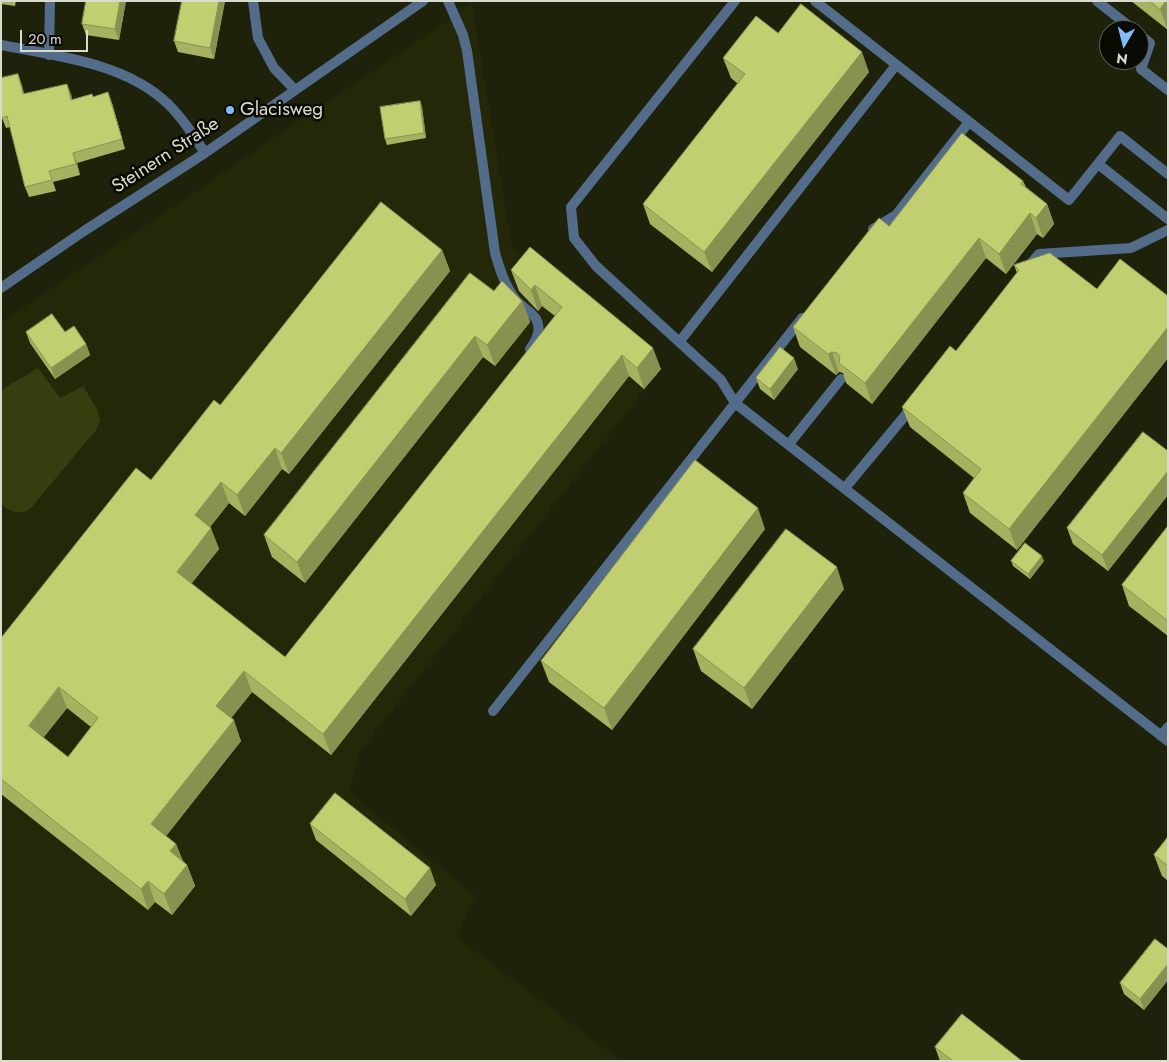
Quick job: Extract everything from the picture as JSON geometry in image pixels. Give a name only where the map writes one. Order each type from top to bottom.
[{"type":"street","points":[[49,55],[50,1]]},
{"type":"street","points":[[253,1],[258,38],[274,68],[295,90]]},
{"type":"street","name":"Steinern Straße","points":[[1,288],[84,231],[205,153],[423,1]]},
{"type":"street","points":[[448,1],[463,35],[467,51],[495,253],[501,274],[516,300],[537,320],[538,332],[535,342],[524,358]]},
{"type":"street","points":[[735,1],[571,207],[574,238],[596,266],[680,340],[721,380],[735,402],[1166,735]]},
{"type":"street","points":[[814,1],[1069,200],[1120,136],[1168,174]]},
{"type":"street","points":[[1097,1],[1121,20]]},
{"type":"street","points":[[1,45],[113,70],[150,88],[179,116],[205,153]]},
{"type":"street","points":[[680,340],[896,65]]},
{"type":"street","points":[[1142,70],[1168,90]]},
{"type":"street","points":[[864,238],[870,231],[896,215],[969,122]]},
{"type":"street","points":[[1098,164],[1168,219]]},
{"type":"street","points":[[1021,276],[1039,254],[1131,248],[1168,230]]},
{"type":"street","points":[[493,711],[809,309]]},
{"type":"street","points":[[789,444],[841,379]]},
{"type":"street","points":[[845,488],[920,397]]},
{"type":"shaded area","points":[[472,4],[512,248],[661,369],[358,754],[350,793],[474,895],[457,937],[621,1061],[1,1061],[1,323]]},
{"type":"shaded area","points":[[38,368],[60,398],[83,386],[97,409],[100,420],[96,430],[30,509],[22,512],[11,511],[1,504],[1,390]]},
{"type":"building","points":[[86,1],[120,1],[115,29],[82,24]]},
{"type":"building","points":[[182,1],[219,1],[210,48],[174,41]]},
{"type":"building","points":[[1150,1],[1166,1],[1160,9]]},
{"type":"building","points":[[801,4],[862,52],[704,252],[643,204],[745,74],[723,58],[756,16],[778,33]]},
{"type":"building","points":[[18,74],[23,94],[67,84],[71,100],[92,94],[93,97],[108,92],[122,139],[73,153],[76,164],[49,171],[52,180],[25,187],[7,116],[2,118],[1,114],[1,78]]},
{"type":"building","points":[[420,101],[424,133],[385,139],[380,107]]},
{"type":"building","points":[[962,133],[1023,181],[1021,184],[1047,204],[1036,218],[1030,213],[999,254],[979,238],[865,383],[839,363],[840,356],[837,353],[832,352],[828,354],[793,327],[879,218],[889,226]]},
{"type":"building","points":[[381,202],[442,250],[281,453],[275,448],[237,495],[221,482],[195,515],[211,528],[177,572],[285,657],[562,307],[535,285],[531,290],[511,270],[530,247],[653,348],[637,368],[622,355],[323,734],[244,671],[216,706],[234,720],[151,824],[176,844],[170,851],[187,865],[164,894],[148,881],[141,889],[1,779],[1,638],[136,468],[151,480],[214,400],[220,405]],"holes":[[[59,687],[98,718],[68,757],[29,726]]]},
{"type":"building","points":[[1050,253],[1097,289],[1120,259],[1168,296],[1168,327],[1009,529],[963,493],[981,469],[902,407],[950,346],[956,351],[1019,270],[1014,265]]},
{"type":"building","points":[[470,273],[494,291],[502,281],[522,301],[487,345],[475,336],[297,562],[264,535]]},
{"type":"building","points":[[52,314],[65,332],[74,326],[86,344],[51,368],[26,332]]},
{"type":"building","points":[[780,347],[794,358],[770,389],[756,378]]},
{"type":"building","points":[[1143,432],[1168,451],[1168,471],[1102,555],[1067,528]]},
{"type":"building","points":[[695,460],[758,508],[604,708],[541,661]]},
{"type":"building","points":[[1168,526],[1168,621],[1122,585]]},
{"type":"building","points":[[786,529],[837,567],[744,688],[693,649]]},
{"type":"building","points":[[1025,543],[1042,556],[1028,574],[1011,561]]},
{"type":"building","points":[[335,793],[430,868],[405,899],[310,824]]},
{"type":"building","points":[[1168,837],[1168,866],[1154,855]]},
{"type":"building","points":[[1155,939],[1168,949],[1168,964],[1140,999],[1120,983]]},
{"type":"building","points":[[962,1014],[1022,1061],[953,1061],[935,1047]]},
{"type":"place","name":"Glacisweg","points":[[230,110]]}]
